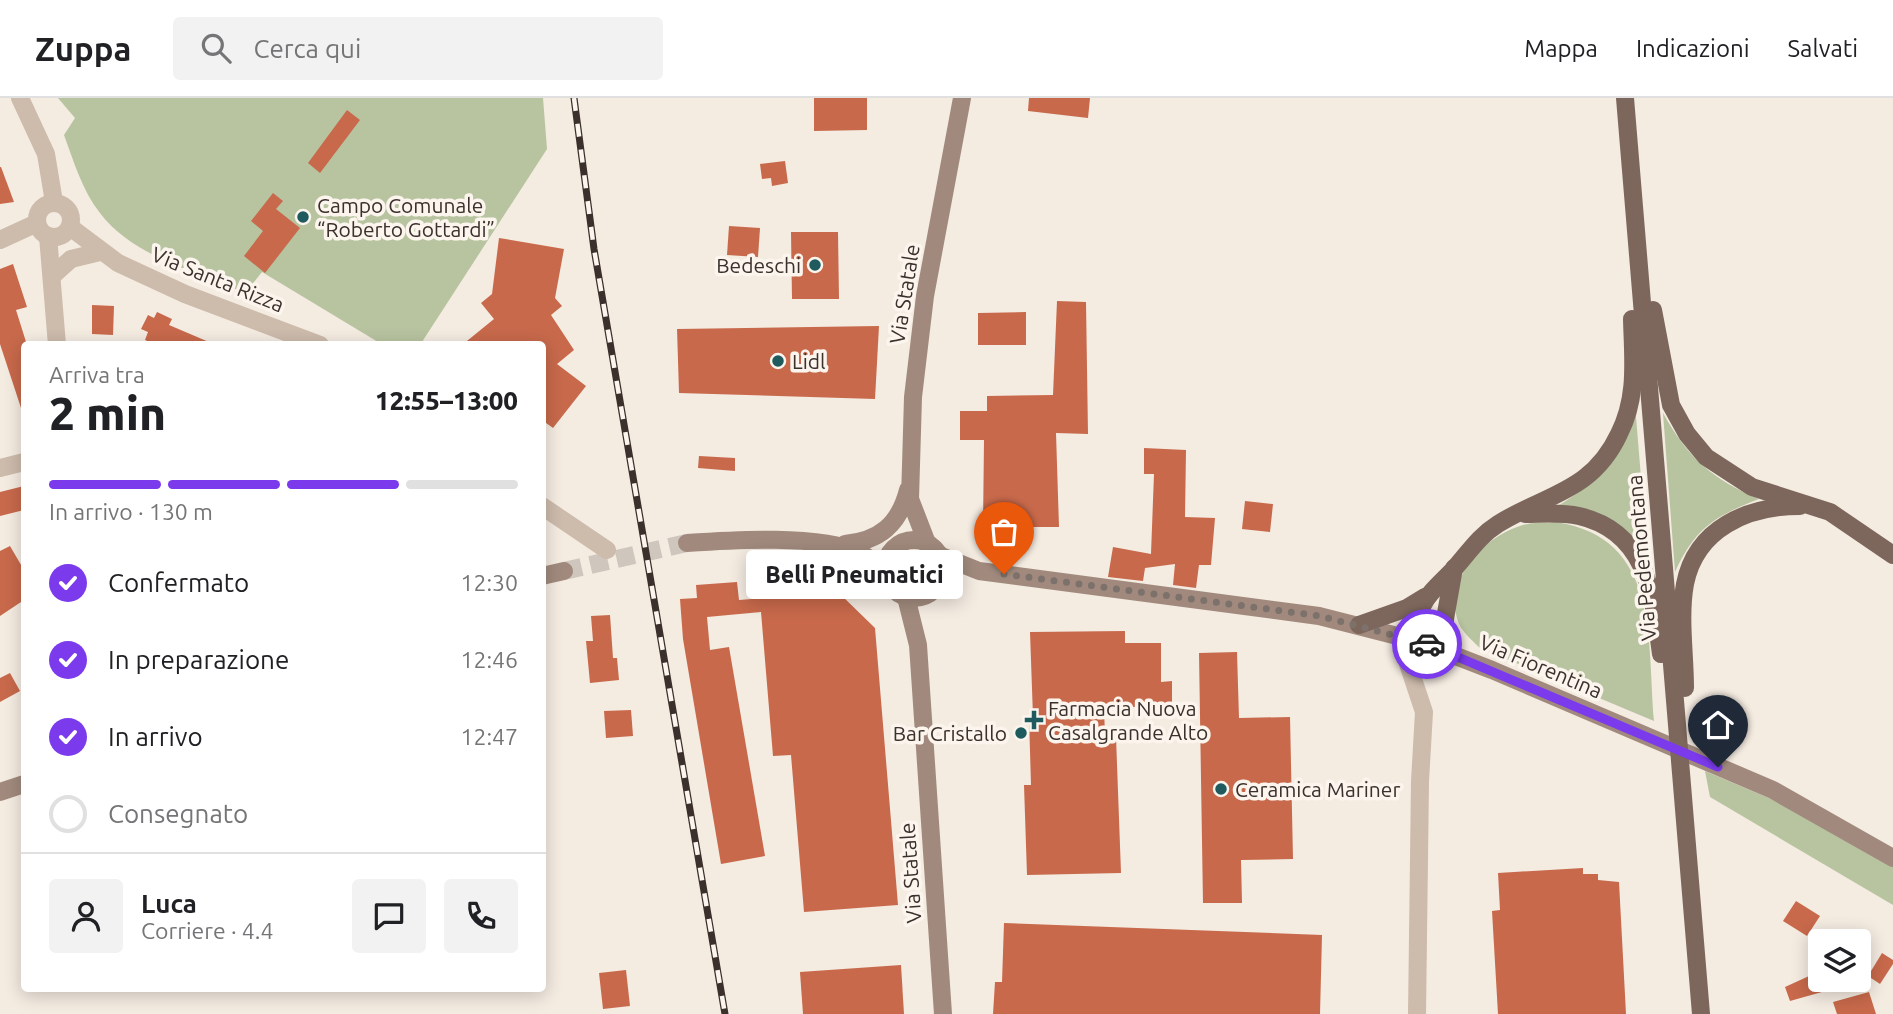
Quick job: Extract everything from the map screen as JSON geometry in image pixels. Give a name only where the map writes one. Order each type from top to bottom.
[{"type":"main road","name":"Via Pedemontana","points":[[1625,98],[1702,1014]]},
{"type":"main road","points":[[1630,158],[1666,390],[1679,422],[1706,457],[1728,474],[1752,487],[1830,512],[1893,555]]},
{"type":"main road","points":[[1359,625],[1407,608],[1425,597],[1486,531],[1563,494],[1597,468],[1620,434],[1630,406],[1634,373],[1630,158]]},
{"type":"main road","points":[[1687,829],[1683,610],[1689,572],[1704,544],[1718,530],[1741,515],[1765,508],[1814,506]]},
{"type":"main road","points":[[1521,513],[1577,516],[1598,524],[1621,539],[1646,574],[1653,598],[1687,829]]},
{"type":"main road","points":[[1445,651],[1445,619],[1454,568]]},
{"type":"main road","points":[[1417,641],[1419,614],[1425,597]]},
{"type":"street","name":"Via Santa Rizza","points":[[20,98],[46,154],[54,202],[69,210],[70,227],[118,263],[185,294],[309,341]]},
{"type":"street","name":"Via Statale","points":[[943,1014],[918,645],[906,597],[892,588],[886,573],[887,562],[897,546],[910,492],[913,397],[925,296],[962,98]]},
{"type":"street","points":[[54,202],[40,209],[52,276],[57,341]]},
{"type":"street","points":[[0,240],[43,230],[63,235],[70,227]]},
{"type":"street","points":[[52,276],[71,259],[100,252]]},
{"type":"street","points":[[0,468],[21,463]]},
{"type":"street","points":[[863,543],[877,536],[896,518],[910,492]]},
{"type":"street","name":"Via Statale","points":[[910,492],[943,570],[934,589],[918,645]]},
{"type":"street","points":[[546,509],[607,550]]},
{"type":"street","points":[[687,543],[743,540],[897,546],[912,540],[933,549]]},
{"type":"street","points":[[831,545],[861,553],[886,573]]},
{"type":"street","name":"Via Fiorentina","points":[[933,549],[979,570],[1320,616],[1417,641],[1744,778],[1804,806],[1893,858]]},
{"type":"street","name":"Via Fiorentina","points":[[934,589],[979,570]]},
{"type":"street","points":[[546,575],[564,571]]},
{"type":"street","points":[[906,597],[934,589]]},
{"type":"street","points":[[1417,641],[1408,664],[1424,712],[1420,781],[1417,1014]]},
{"type":"street","points":[[0,792],[21,785]]},
{"type":"green space","name":"Campo Comunale “Roberto Gottardi”","points":[[58,98],[543,98],[547,149],[423,341],[376,341],[262,272],[245,293],[166,261],[129,241],[100,213],[83,185],[64,135],[75,118]]},
{"type":"green space","points":[[1635,405],[1648,562],[1610,521],[1588,512],[1556,507],[1587,486],[1606,464]]},
{"type":"green space","points":[[1663,413],[1682,443],[1703,465],[1728,483],[1759,499],[1730,511],[1708,525],[1690,544],[1675,572]]},
{"type":"green space","points":[[1556,522],[1590,532],[1614,548],[1631,570],[1641,597],[1647,626],[1654,721],[1480,648],[1458,623],[1455,603],[1457,588],[1463,573],[1483,548],[1495,538],[1523,525]]},
{"type":"green space","points":[[1705,771],[1809,815],[1893,866],[1893,905],[1710,797]]},
{"type":"building","points":[[814,98],[867,98],[867,130],[814,131]]},
{"type":"building","points":[[1029,98],[1090,98],[1088,118],[1028,111]]},
{"type":"building","points":[[347,110],[360,120],[320,173],[308,163]]},
{"type":"building","points":[[785,161],[788,183],[772,186],[771,178],[762,179],[760,164]]},
{"type":"building","points":[[1,167],[14,202],[0,204]]},
{"type":"building","points":[[273,193],[283,201],[276,209],[300,228],[265,273],[244,256],[263,231],[251,221]]},
{"type":"building","points":[[729,226],[760,228],[758,257],[727,255]]},
{"type":"building","name":"Bedeschi","points":[[791,232],[838,232],[839,299],[792,299]]},
{"type":"building","points":[[499,238],[564,249],[555,298],[562,306],[551,315],[574,350],[557,364],[586,386],[553,428],[546,423],[546,341],[467,341],[494,319],[481,303],[492,294]]},
{"type":"building","points":[[13,264],[27,307],[16,310],[26,341],[21,341],[21,408],[0,344],[0,269]]},
{"type":"building","points":[[1057,301],[1086,302],[1088,434],[1056,433],[1059,527],[983,527],[984,440],[960,440],[960,411],[987,411],[987,396],[1053,395]]},
{"type":"building","points":[[92,305],[114,306],[113,335],[92,334]]},
{"type":"building","points":[[157,312],[172,319],[169,325],[207,341],[147,341],[145,340],[148,332],[141,329],[148,315],[154,318]]},
{"type":"building","points":[[1026,312],[1026,345],[978,345],[978,313]]},
{"type":"building","name":"Lidl","points":[[879,326],[875,399],[679,393],[677,329]]},
{"type":"building","points":[[1144,448],[1186,450],[1185,517],[1215,518],[1211,565],[1199,565],[1196,588],[1173,585],[1175,564],[1145,568],[1143,581],[1108,577],[1113,547],[1151,554],[1154,474],[1144,474]]},
{"type":"building","points":[[699,456],[735,458],[735,471],[698,468]]},
{"type":"building","points":[[21,487],[21,511],[0,516],[0,492]]},
{"type":"building","points":[[1245,501],[1273,504],[1270,532],[1242,529]]},
{"type":"building","points":[[10,546],[21,565],[21,602],[0,616],[0,551]]},
{"type":"building","points":[[737,582],[739,600],[838,592],[875,628],[898,905],[804,912],[791,755],[773,756],[761,612],[707,617],[710,650],[729,647],[765,856],[721,864],[683,639],[680,599],[697,598],[696,585]]},
{"type":"building","points":[[610,615],[613,658],[617,658],[619,680],[590,683],[586,641],[593,641],[591,616]]},
{"type":"building","points":[[1125,631],[1125,643],[1161,643],[1161,682],[1172,681],[1172,707],[1104,707],[1105,737],[1116,737],[1121,873],[1027,875],[1024,785],[1031,785],[1029,717],[1033,717],[1030,632]]},
{"type":"building","points":[[1237,652],[1239,718],[1290,717],[1293,859],[1241,860],[1242,903],[1203,903],[1199,653]]},
{"type":"building","points":[[10,673],[20,691],[0,702],[0,678]]},
{"type":"building","points":[[631,710],[633,736],[606,738],[604,711]]},
{"type":"building","points":[[1583,868],[1583,874],[1598,874],[1598,880],[1619,882],[1626,1014],[1498,1014],[1492,911],[1500,910],[1498,873]]},
{"type":"building","points":[[1796,901],[1820,916],[1812,929],[1808,929],[1807,936],[1783,921]]},
{"type":"building","points":[[1004,923],[1322,935],[1320,1014],[993,1014],[995,982],[1002,982]]},
{"type":"building","points":[[1882,953],[1893,960],[1880,984],[1871,978],[1871,971]]},
{"type":"building","points":[[901,965],[904,1014],[803,1014],[800,972]]},
{"type":"building","points":[[626,970],[630,1006],[603,1009],[599,973]]},
{"type":"building","points":[[1808,976],[1808,992],[1822,992],[1790,1001],[1785,987]]},
{"type":"building","points":[[1869,992],[1876,1014],[1837,1014],[1833,1002]]},
{"type":"tunnel","points":[[564,571],[687,543]]},
{"type":"railway","points":[[574,98],[594,249],[725,1014]]},
{"type":"way so far","points":[[1004,574],[1320,616],[1427,644]]},
{"type":"place","name":"Campo Comunale “Roberto Gottardi”","points":[[303,217]]},
{"type":"place","name":"Bedeschi","points":[[815,265]]},
{"type":"place","name":"Lidl","points":[[778,361]]},
{"type":"place","name":"Belli Pneumatici","points":[[1004,574]]},
{"type":"place","name":"Farmacia Nuova Casalgrande Alto","points":[[1034,720]]},
{"type":"place","name":"Bar Cristallo","points":[[1021,733]]},
{"type":"place","name":"Ceramica Mariner","points":[[1221,789]]},
{"type":"route","points":[[1427,644],[1718,767]]}]
